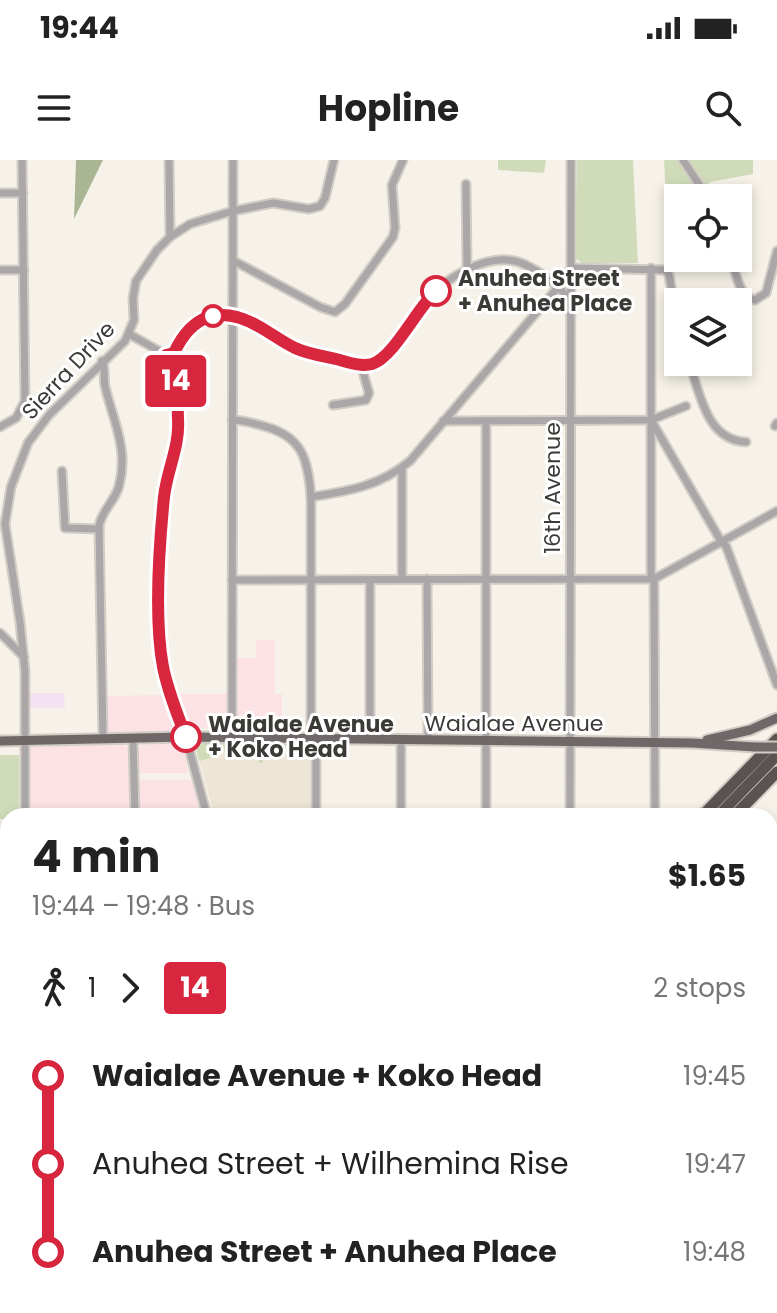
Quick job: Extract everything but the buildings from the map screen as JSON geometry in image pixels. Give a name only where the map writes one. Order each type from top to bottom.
[{"type":"highway","points":[[724,793],[744,763],[777,731]]},
{"type":"highway","points":[[710,808],[777,739]]},
{"type":"highway","points":[[726,808],[777,755]]},
{"type":"highway","points":[[742,808],[777,772]]},
{"type":"main road","name":"Waialae Avenue","points":[[692,743],[750,730],[777,718]]},
{"type":"main road","name":"Waialae Avenue","points":[[0,741],[186,737],[692,743],[777,747]]},
{"type":"street","points":[[0,427],[16,418],[25,401],[22,160]]},
{"type":"street","points":[[169,160],[170,237]]},
{"type":"street","points":[[232,738],[233,160]]},
{"type":"street","name":"Sierra Drive","points":[[25,808],[24,657],[6,532],[9,494],[16,470],[36,430],[102,361],[119,348],[129,334],[134,320],[136,281],[170,237],[190,224],[233,211],[273,203],[309,209],[320,206],[325,198],[334,160]]},
{"type":"street","points":[[234,261],[335,312],[345,304],[393,237],[392,185],[403,160]]},
{"type":"street","name":"16th Avenue","points":[[570,808],[571,160]]},
{"type":"street","points":[[683,160],[699,184]]},
{"type":"street","points":[[466,184],[467,269]]},
{"type":"street","points":[[0,193],[23,193]]},
{"type":"street","points":[[766,293],[777,251]]},
{"type":"street","points":[[166,355],[173,354],[183,334],[196,323],[215,315],[232,314],[297,349],[361,365],[374,363],[385,357],[425,302],[444,283],[467,269],[490,262],[512,260],[526,265],[570,299]]},
{"type":"street","points":[[311,497],[368,487],[402,468],[571,268],[666,270],[670,288]]},
{"type":"street","points":[[651,268],[655,808]]},
{"type":"street","points":[[0,270],[24,270]]},
{"type":"street","points":[[736,272],[748,299],[755,300],[766,293],[777,295]]},
{"type":"street","points":[[129,334],[166,355],[173,362],[176,375]]},
{"type":"street","points":[[176,348],[179,428],[164,496],[160,636],[164,668],[205,808]]},
{"type":"street","points":[[102,361],[106,389],[119,430],[121,465],[119,488],[101,518],[99,529],[103,738]]},
{"type":"street","points":[[333,405],[366,400],[369,393],[361,365]]},
{"type":"street","points":[[694,376],[714,428],[728,439],[746,442]]},
{"type":"street","points":[[443,421],[651,420],[686,406]]},
{"type":"street","points":[[232,420],[280,430],[297,443],[308,467],[316,808]]},
{"type":"street","points":[[651,420],[731,556],[777,685]]},
{"type":"street","points":[[486,421],[486,808]]},
{"type":"street","points":[[402,468],[402,579]]},
{"type":"street","points":[[62,471],[65,528],[99,529]]},
{"type":"street","points":[[232,580],[654,579],[777,511]]},
{"type":"street","points":[[427,579],[428,740]]},
{"type":"street","points":[[370,580],[370,740]]},
{"type":"street","points":[[0,633],[24,657]]},
{"type":"street","points":[[133,738],[135,808]]},
{"type":"street","points":[[401,740],[401,808]]},
{"type":"shaded area","points":[[256,640],[275,640],[275,694],[282,694],[282,732],[243,731],[236,727],[234,721],[235,658],[256,658]]},
{"type":"shaded area","points":[[27,693],[64,693],[65,708],[27,708]]},
{"type":"shaded area","points":[[176,694],[229,694],[228,728],[187,728]]},
{"type":"shaded area","points":[[166,695],[176,731],[111,733],[107,730],[105,696]]},
{"type":"shaded area","points":[[177,743],[184,749],[188,773],[137,773],[136,752],[140,745]]},
{"type":"shaded area","points":[[203,743],[311,745],[312,808],[212,808],[197,748]]},
{"type":"shaded area","points":[[122,744],[130,749],[133,808],[28,808],[30,747]]},
{"type":"shaded area","points":[[141,780],[192,780],[199,808],[138,808],[137,783]]},
{"type":"green space","points":[[76,160],[103,160],[74,219]]},
{"type":"green space","points":[[498,160],[546,160],[544,173],[498,170]]},
{"type":"green space","points":[[573,160],[633,160],[638,263],[582,263],[575,258],[577,161]]},
{"type":"green space","points":[[664,160],[753,160],[753,174],[708,184],[665,184]]},
{"type":"green space","points":[[202,743],[307,744],[312,748],[313,758],[296,758],[295,754],[263,754],[263,763],[259,763],[259,757],[252,754],[211,752],[211,758],[199,761],[196,749]]},
{"type":"green space","points":[[0,755],[19,755],[19,808],[0,808]]},
{"type":"bus line","name":"14","points":[[186,737],[164,668],[160,636],[164,496],[179,428],[175,370],[172,360],[166,355],[174,353],[183,334],[196,323],[215,315],[232,314],[297,349],[361,365],[374,363],[385,357],[436,291]]},
{"type":"place","name":"Anuhea Street + Anuhea Place","points":[[436,291]]},
{"type":"place","name":"Waialae Avenue + Koko Head","points":[[186,737]]}]
